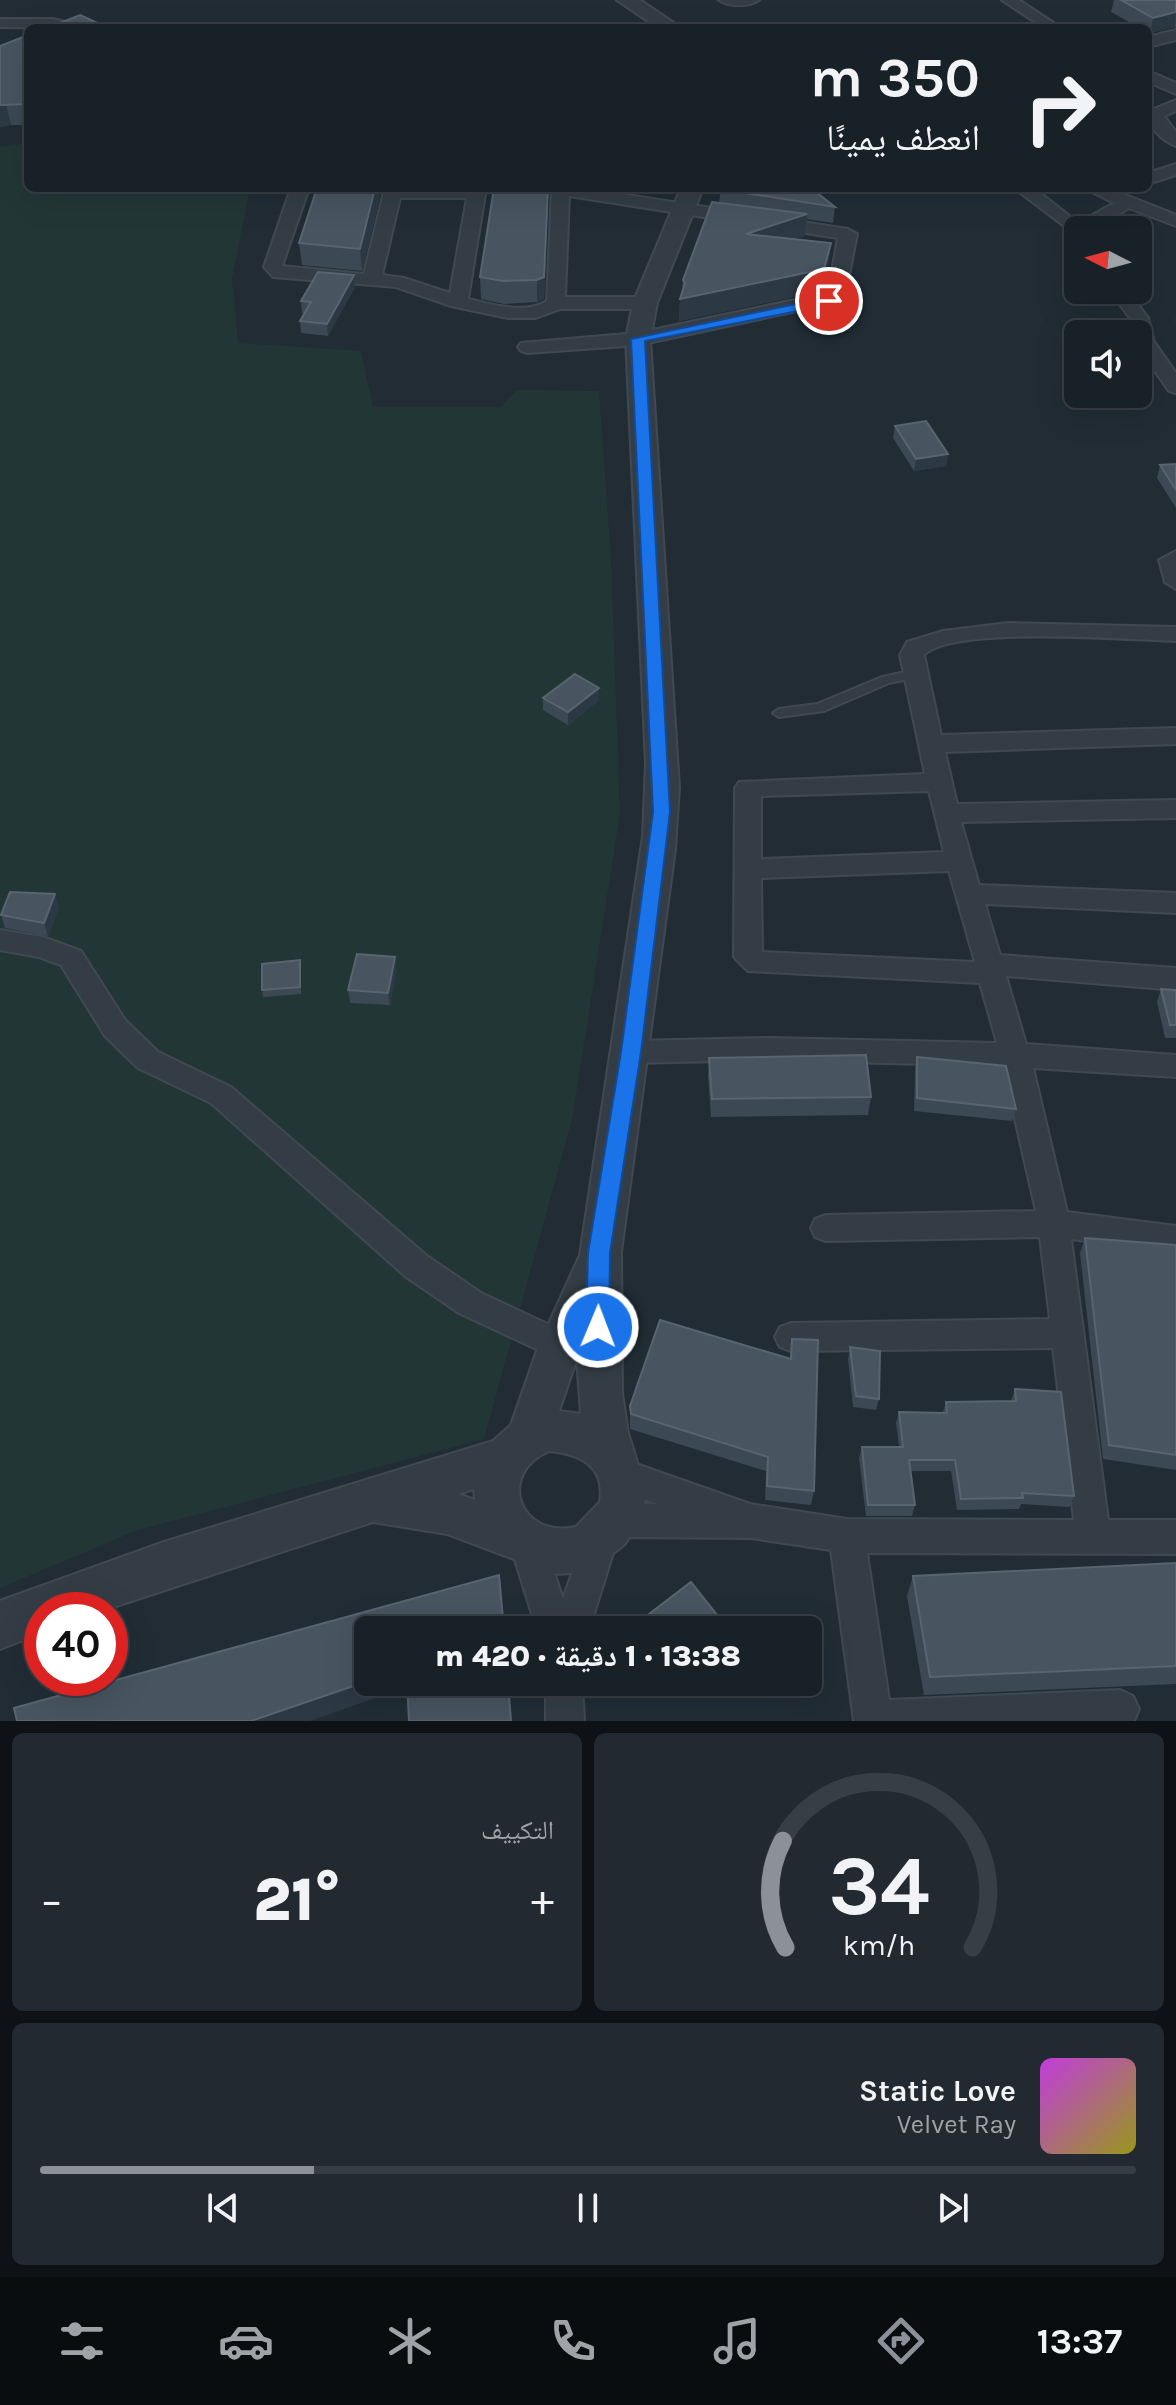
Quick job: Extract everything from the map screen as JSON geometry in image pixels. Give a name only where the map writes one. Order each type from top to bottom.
[{"type":"street","points":[[627,0],[665,24]]},
{"type":"street","points":[[726,0],[752,0]]},
{"type":"street","points":[[1009,0],[1048,24]]},
{"type":"street","points":[[0,23],[59,24]]},
{"type":"street","points":[[1152,41],[1176,35]]},
{"type":"street","points":[[1152,78],[1176,89]]},
{"type":"street","points":[[1176,105],[1155,114],[1159,125],[1176,141]]},
{"type":"street","points":[[1152,178],[1176,169]]},
{"type":"street","points":[[299,192],[273,267],[279,273],[398,282],[493,311],[549,309],[556,303],[645,303]]},
{"type":"street","points":[[372,278],[393,192]]},
{"type":"street","points":[[458,302],[477,192]]},
{"type":"street","points":[[556,303],[561,192]]},
{"type":"street","points":[[599,192],[687,199],[848,234]]},
{"type":"street","points":[[1028,192],[1064,224]]},
{"type":"street","points":[[1099,192],[1125,196],[1176,221]]},
{"type":"street","points":[[1101,216],[1125,196]]},
{"type":"street","points":[[576,1616],[609,1528],[624,1498],[597,1352],[599,1253],[631,1052],[662,812],[638,339],[645,303],[687,199]]},
{"type":"street","points":[[528,347],[638,339],[829,301],[837,297],[848,234],[839,215]]},
{"type":"street","points":[[1128,304],[1139,318],[1144,342],[1176,387]]},
{"type":"street","points":[[1176,558],[1170,560],[1169,567],[1176,582]]},
{"type":"street","points":[[1093,1535],[1065,1333],[1054,1224],[1031,1113],[946,813],[912,655],[915,647],[1005,631],[1176,634]]},
{"type":"street","points":[[931,744],[1176,736]]},
{"type":"street","points":[[940,782],[748,788],[746,869],[751,962],[990,969],[1176,979]]},
{"type":"street","points":[[946,813],[1176,809]]},
{"type":"street","points":[[746,869],[960,861]]},
{"type":"street","points":[[969,894],[1176,903]]},
{"type":"street","points":[[0,940],[43,947],[71,958],[115,1028],[148,1060],[221,1095],[416,1266],[470,1303],[560,1345]]},
{"type":"street","points":[[631,1052],[769,1049],[1014,1055],[1176,1066]]},
{"type":"street","points":[[826,1228],[1054,1224],[1176,1239]]},
{"type":"street","points":[[550,1616],[523,1541],[500,1515],[496,1501],[498,1473],[517,1448],[599,1253]]},
{"type":"street","points":[[791,1337],[1065,1333]]},
{"type":"street","points":[[0,1625],[164,1565],[371,1503],[517,1448],[551,1429],[573,1430],[594,1438],[616,1463],[751,1521]]},
{"type":"street","points":[[371,1503],[447,1512],[546,1551],[585,1547],[609,1528],[751,1521],[847,1536],[1176,1537]]},
{"type":"street","points":[[847,1536],[873,1720],[1120,1709]]},
{"type":"street","points":[[564,1696],[565,1721]]},
{"type":"lane","points":[[779,713],[819,708],[886,680],[915,674]]},
{"type":"shaded area","points":[[24,144],[24,192],[249,192],[232,278],[238,343],[361,351],[373,407],[501,407],[517,390],[599,391],[611,559],[620,814],[572,1120],[484,1439],[138,1530],[0,1588],[0,147]]},
{"type":"building","points":[[1121,0],[1176,0],[1176,12],[1153,18]]},
{"type":"building","points":[[80,15],[99,24],[57,24]]},
{"type":"building","points":[[24,37],[24,104],[0,105],[0,46]]},
{"type":"building","points":[[316,192],[374,192],[360,249],[299,243]]},
{"type":"building","points":[[493,192],[548,192],[544,277],[503,281],[480,277]]},
{"type":"building","points":[[739,192],[816,192],[835,207]]},
{"type":"building","points":[[712,202],[807,214],[746,234],[831,243],[824,269],[680,299],[685,283],[683,280]]},
{"type":"building","points":[[318,272],[354,275],[327,324],[300,321],[311,302],[301,301]]},
{"type":"building","points":[[926,421],[948,454],[916,459],[895,426]]},
{"type":"building","points":[[1176,464],[1176,490],[1160,465]]},
{"type":"building","points":[[575,674],[599,688],[568,712],[543,698]]},
{"type":"building","points":[[10,892],[55,894],[44,923],[1,915]]},
{"type":"building","points":[[357,954],[395,957],[388,993],[348,990]]},
{"type":"building","points":[[300,960],[300,987],[262,990],[262,964]]},
{"type":"building","points":[[1161,989],[1176,990],[1176,1025],[1170,1025]]},
{"type":"building","points":[[866,1055],[871,1097],[712,1099],[709,1058]]},
{"type":"building","points":[[917,1057],[1006,1066],[1016,1109],[917,1098]]},
{"type":"building","points":[[1085,1238],[1176,1245],[1176,1455],[1109,1445]]},
{"type":"building","points":[[660,1320],[791,1359],[792,1339],[818,1340],[814,1491],[767,1486],[768,1457],[631,1414],[630,1406]]},
{"type":"building","points":[[850,1347],[880,1351],[879,1399],[856,1396]]},
{"type":"building","points":[[1015,1389],[1061,1392],[1074,1496],[1022,1493],[1023,1498],[961,1499],[955,1460],[909,1460],[915,1505],[868,1505],[862,1447],[903,1447],[899,1412],[947,1413],[946,1402],[1016,1401]]},
{"type":"building","points":[[1176,1563],[1176,1666],[930,1677],[913,1576]]},
{"type":"building","points":[[499,1575],[503,1616],[354,1616],[354,1686],[251,1721],[17,1721],[14,1708],[58,1696],[128,1696],[128,1677]]},
{"type":"building","points":[[691,1582],[718,1616],[647,1616]]},
{"type":"building","points":[[408,1696],[509,1696],[511,1721],[409,1721]]},
{"type":"route","points":[[598,1327],[599,1253],[631,1052],[662,812],[638,339],[829,301]]}]
